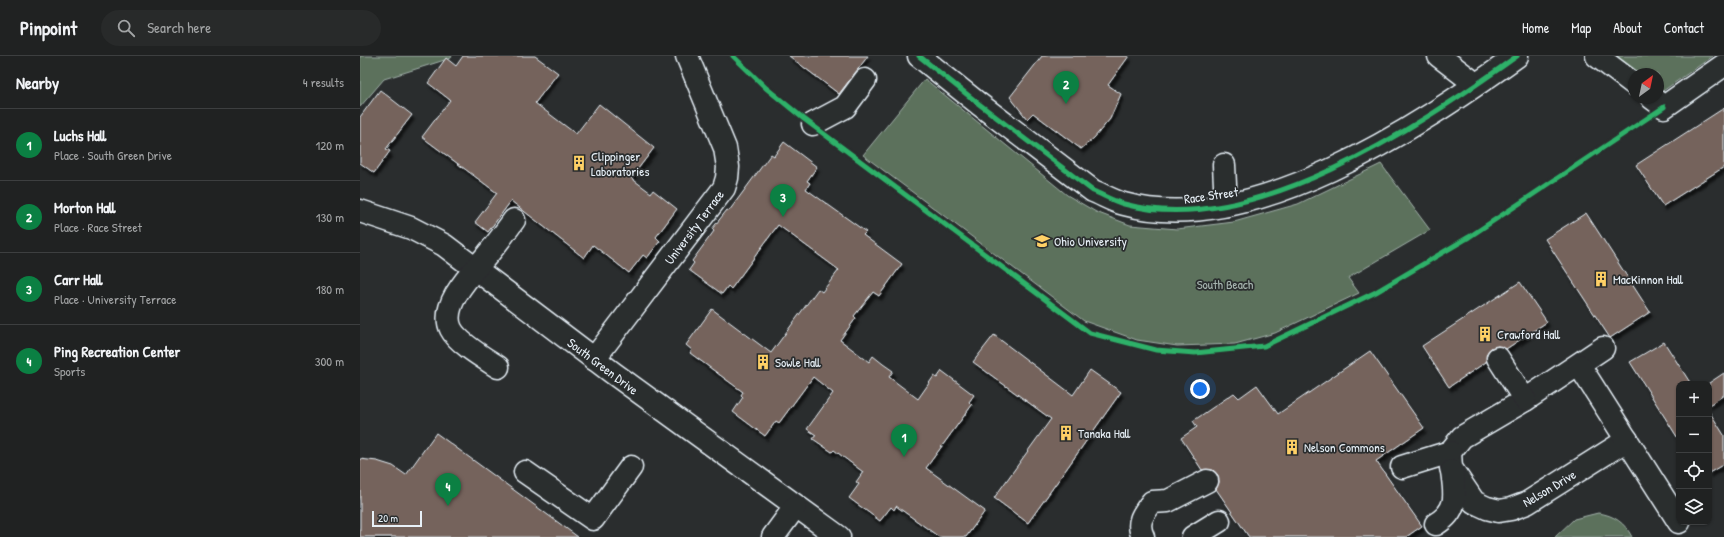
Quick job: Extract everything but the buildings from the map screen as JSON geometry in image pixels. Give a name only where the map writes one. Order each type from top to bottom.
[{"type":"street","name":"University Terrace","points":[[594,359],[726,183],[728,167],[725,148],[687,56]]},
{"type":"street","name":"Race Street","points":[[919,56],[1093,191],[1123,204],[1154,209],[1182,211],[1226,205],[1295,186],[1355,158],[1474,86],[1517,56]]},
{"type":"street","points":[[1439,56],[1469,78]]},
{"type":"street","points":[[1597,56],[1628,79]]},
{"type":"street","points":[[1664,99],[1724,65]]},
{"type":"street","points":[[813,124],[845,107],[865,80]]},
{"type":"street","points":[[1224,165],[1226,205]]},
{"type":"street","name":"South Green Drive","points":[[360,211],[411,228],[444,245],[594,359],[838,537]]},
{"type":"street","points":[[498,367],[456,336],[450,328],[448,318],[449,309],[454,298],[474,268],[490,252],[514,220]]},
{"type":"street","points":[[1436,524],[1443,520],[1452,509],[1455,497],[1451,460],[1462,437],[1525,400],[1580,365],[1603,348]]},
{"type":"street","points":[[1498,358],[1525,400]]},
{"type":"street","points":[[1580,365],[1676,517]]},
{"type":"street","name":"Nelson Drive","points":[[1451,460],[1474,502],[1487,508],[1499,511],[1527,503],[1627,440]]},
{"type":"street","points":[[1402,467],[1451,460]]},
{"type":"street","points":[[525,472],[593,519],[631,467]]},
{"type":"street","points":[[1143,537],[1139,524],[1142,514],[1152,502],[1168,501],[1207,481]]},
{"type":"street","points":[[773,537],[795,507]]},
{"type":"street","points":[[1193,537],[1219,521]]},
{"type":"street","points":[[1681,525],[1689,537]]},
{"type":"green space","points":[[360,56],[452,56],[451,58],[384,79],[360,107]]},
{"type":"green space","points":[[1614,56],[1713,56],[1664,90],[1664,68],[1629,68]]},
{"type":"green space","name":"South Beach","points":[[925,79],[1067,195],[1096,212],[1130,225],[1177,229],[1234,222],[1298,204],[1381,164],[1430,230],[1348,278],[1359,293],[1275,333],[1235,344],[1177,346],[1137,340],[1084,321],[863,155]]},
{"type":"green space","points":[[1598,513],[1618,520],[1632,537],[1555,537],[1574,519]]},
{"type":"cycle path","points":[[733,56],[766,88],[804,119],[1090,333],[1156,350],[1195,353],[1264,346],[1376,292],[1469,237],[1664,107]]},
{"type":"cycle path","points":[[919,56],[1093,191],[1124,204],[1173,211],[1225,206],[1278,191],[1331,170],[1383,143],[1432,114],[1517,56]]},
{"type":"place","name":"Morton Hall","points":[[1066,104]]},
{"type":"place","name":"Clippinger Laboratories","points":[[579,163]]},
{"type":"place","name":"Carr Hall","points":[[783,217]]},
{"type":"place","name":"Ohio University","points":[[1042,241]]},
{"type":"place","name":"MacKinnon Hall","points":[[1601,279]]},
{"type":"place","name":"Crawford Hall","points":[[1485,334]]},
{"type":"place","name":"Sowle Hall","points":[[763,362]]},
{"type":"place","name":"Tanaka Hall","points":[[1066,433]]},
{"type":"place","name":"Nelson Commons","points":[[1292,447]]},
{"type":"place","name":"Luchs Hall","points":[[904,457]]},
{"type":"place","name":"Ping Recreation Center","points":[[448,506]]}]
